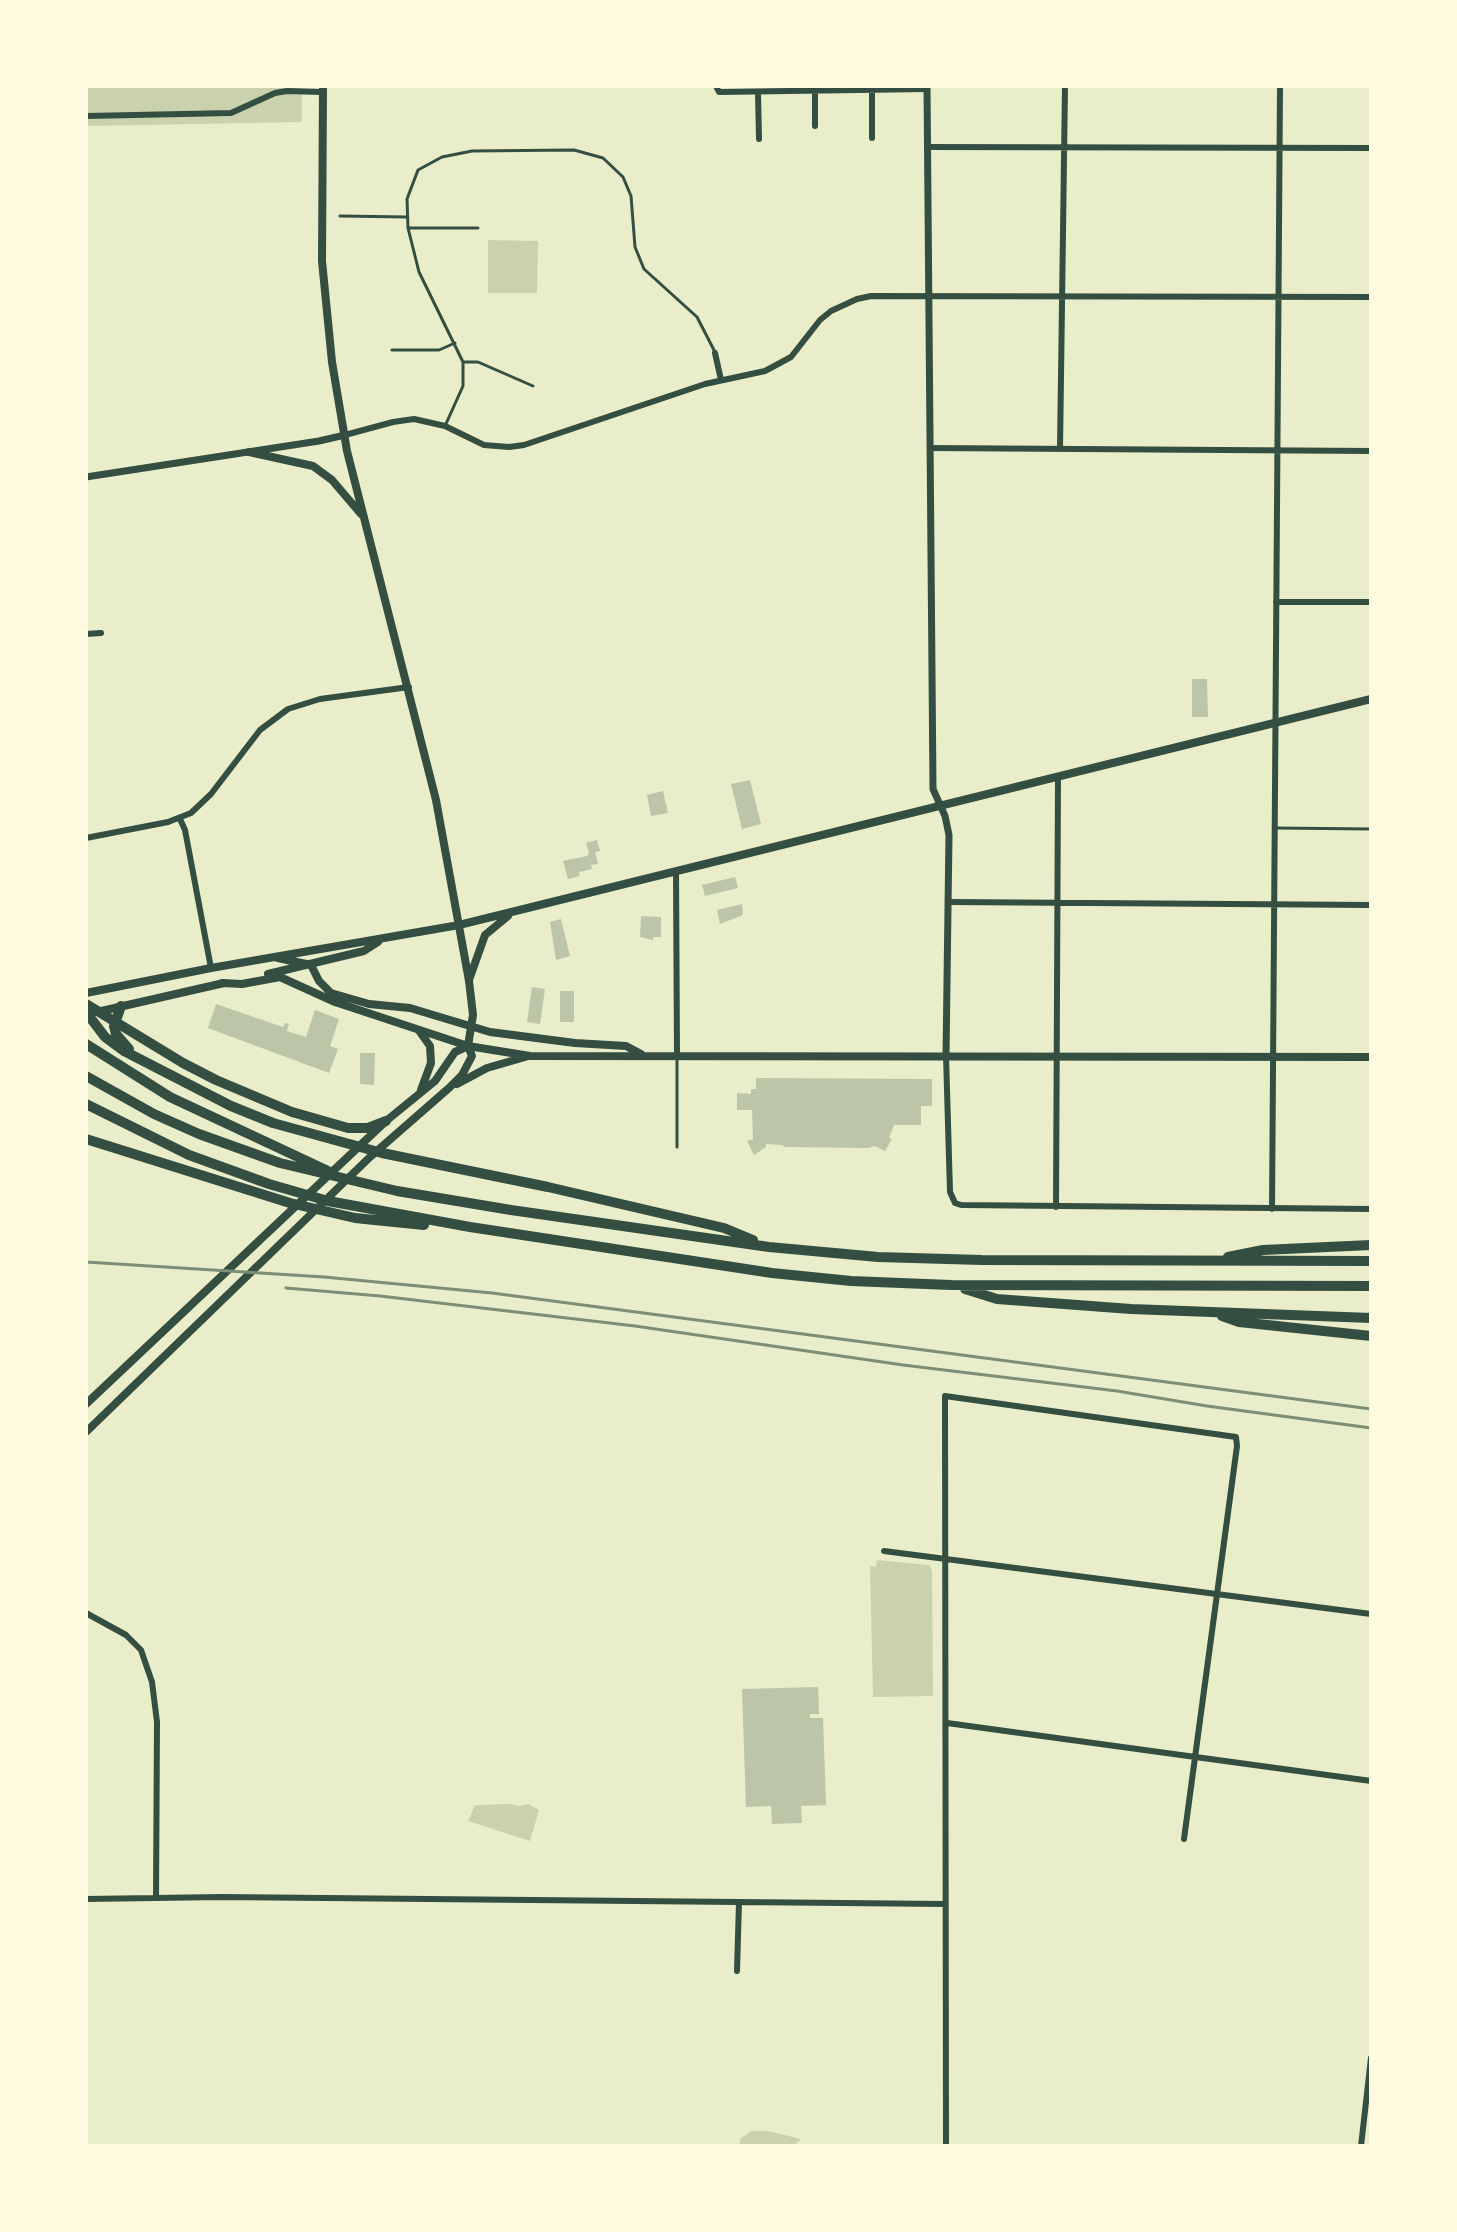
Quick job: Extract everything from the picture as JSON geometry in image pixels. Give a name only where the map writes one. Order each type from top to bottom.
[{"type":"highway","points":[[121,1006],[115,1019],[116,1034],[143,1060]]},
{"type":"highway","points":[[86,1011],[133,1033],[216,1080],[314,1120],[348,1128],[368,1128],[386,1121]]},
{"type":"highway","points":[[86,1011],[105,1037],[124,1051],[231,1106],[273,1123],[407,1159],[548,1187],[710,1225],[769,1247]]},
{"type":"highway","points":[[86,1044],[170,1097],[344,1179]]},
{"type":"highway","points":[[86,1076],[188,1129],[280,1163],[397,1191],[769,1247],[923,1259],[1371,1261]]},
{"type":"highway","points":[[86,1104],[189,1155],[269,1184],[364,1209],[772,1273],[851,1281],[951,1285],[1371,1286]]},
{"type":"highway","points":[[86,1139],[258,1194],[355,1218],[392,1224],[470,1227]]},
{"type":"highway","points":[[1198,1262],[1263,1250],[1371,1245]]},
{"type":"highway","points":[[951,1285],[997,1299],[1213,1313],[1371,1318]]},
{"type":"highway","points":[[1213,1313],[1239,1322],[1371,1336]]},
{"type":"main road","points":[[86,1432],[370,1157],[449,1088],[462,1075],[472,1056],[469,981],[430,773],[364,517],[332,362],[322,261],[323,89]]},
{"type":"main road","points":[[249,452],[313,466],[332,480],[364,517]]},
{"type":"main road","points":[[86,993],[459,925],[1371,699]]},
{"type":"main road","points":[[469,981],[485,935],[512,912]]},
{"type":"main road","points":[[86,1011],[311,965],[364,951],[382,940]]},
{"type":"main road","points":[[273,957],[311,965],[323,987],[331,993],[369,1004],[410,1008],[470,1037],[530,1056]]},
{"type":"main road","points":[[222,983],[242,984],[280,977],[335,1002],[417,1028],[470,1037],[626,1046],[642,1055]]},
{"type":"main road","points":[[417,1028],[426,1038],[431,1057],[420,1093]]},
{"type":"main road","points":[[86,1404],[386,1121],[435,1081],[455,1052],[470,1037]]},
{"type":"main road","points":[[449,1088],[487,1068],[530,1056],[1371,1057]]},
{"type":"street","points":[[717,86],[719,92],[927,88],[933,789],[945,816],[949,835],[946,1055],[950,1192],[955,1203],[971,1207],[1371,1209]]},
{"type":"street","points":[[1060,449],[1065,86]]},
{"type":"street","points":[[1272,1209],[1280,86]]},
{"type":"street","points":[[86,116],[225,114],[237,112],[275,93],[323,89]]},
{"type":"street","points":[[815,91],[815,126]]},
{"type":"street","points":[[872,91],[872,138]]},
{"type":"street","points":[[758,92],[759,139]]},
{"type":"street","points":[[927,147],[1371,148]]},
{"type":"street","points":[[86,477],[249,452],[414,419],[445,426],[484,445],[524,445],[721,380],[779,365],[801,346],[820,320],[844,303],[871,296],[1371,297]]},
{"type":"street","points":[[715,353],[721,380]]},
{"type":"street","points":[[930,448],[1371,451]]},
{"type":"street","points":[[1276,602],[1371,602]]},
{"type":"street","points":[[86,634],[101,633]]},
{"type":"street","points":[[86,838],[180,819],[201,805],[260,730],[288,709],[320,699],[409,687]]},
{"type":"street","points":[[1056,1207],[1058,777]]},
{"type":"street","points":[[180,819],[185,830],[211,968]]},
{"type":"street","points":[[676,871],[677,1055]]},
{"type":"street","points":[[949,902],[1371,905]]},
{"type":"street","points":[[946,2146],[945,1396],[1236,1437],[1184,1839]]},
{"type":"street","points":[[884,1551],[1371,1614]]},
{"type":"street","points":[[86,1613],[126,1635],[141,1650],[152,1682],[157,1722],[156,1898]]},
{"type":"street","points":[[947,1723],[1371,1781]]},
{"type":"street","points":[[86,1899],[945,1904]]},
{"type":"street","points":[[737,1971],[739,1902]]},
{"type":"street","points":[[1361,2146],[1371,2058]]},
{"type":"lane","points":[[445,426],[463,386],[463,362],[419,272],[407,217],[407,199],[413,178],[418,170],[442,157],[472,151],[574,150],[597,155],[614,166],[631,196],[635,247],[644,269],[697,317],[715,353]]},
{"type":"lane","points":[[340,216],[407,217]]},
{"type":"lane","points":[[408,228],[478,228]]},
{"type":"lane","points":[[392,350],[439,350],[455,343]]},
{"type":"lane","points":[[463,362],[478,362],[533,386]]},
{"type":"lane","points":[[1274,828],[1371,829]]},
{"type":"lane","points":[[677,1055],[677,1147]]},
{"type":"green space","points":[[86,86],[302,86],[302,122],[86,126]]},
{"type":"green space","points":[[488,240],[538,241],[537,293],[488,293]]},
{"type":"green space","points":[[877,1560],[929,1565],[932,1571],[933,1696],[873,1697],[870,1566],[876,1567]]},
{"type":"green space","points":[[528,1804],[539,1810],[530,1841],[468,1821],[475,1805]]},
{"type":"green space","points":[[751,2131],[768,2131],[801,2139],[794,2146],[740,2146],[740,2139]]},
{"type":"building","points":[[1192,679],[1207,679],[1208,717],[1192,717]]},
{"type":"building","points":[[750,780],[761,824],[742,829],[731,784]]},
{"type":"building","points":[[663,791],[668,813],[651,816],[647,795]]},
{"type":"building","points":[[597,840],[600,851],[595,852],[598,864],[579,872],[580,876],[568,879],[563,861],[587,856],[586,843]]},
{"type":"building","points":[[735,877],[738,888],[705,896],[702,885]]},
{"type":"building","points":[[742,904],[743,915],[720,924],[717,910]]},
{"type":"building","points":[[641,916],[661,917],[661,937],[653,937],[653,940],[640,937]]},
{"type":"building","points":[[561,919],[570,956],[556,960],[550,922]]},
{"type":"building","points":[[532,987],[545,989],[540,1024],[527,1022]]},
{"type":"building","points":[[560,991],[574,991],[574,1022],[560,1022]]},
{"type":"building","points":[[216,1004],[283,1027],[285,1023],[289,1024],[287,1031],[306,1037],[315,1010],[339,1019],[330,1046],[338,1049],[329,1073],[208,1028]]},
{"type":"building","points":[[360,1053],[375,1053],[374,1085],[360,1084]]},
{"type":"building","points":[[756,1078],[932,1079],[932,1106],[921,1106],[921,1125],[894,1125],[889,1138],[892,1139],[885,1151],[875,1146],[786,1147],[766,1144],[754,1155],[747,1141],[753,1139],[752,1110],[737,1110],[737,1093],[751,1094],[751,1089],[756,1089]]},
{"type":"building","points":[[818,1687],[819,1714],[810,1714],[810,1718],[823,1718],[826,1805],[801,1806],[802,1823],[772,1824],[771,1806],[746,1807],[742,1689]]},
{"type":"railway","points":[[86,1262],[324,1277],[492,1293],[1371,1409]]},
{"type":"railway","points":[[286,1288],[635,1326],[1371,1428]]}]
